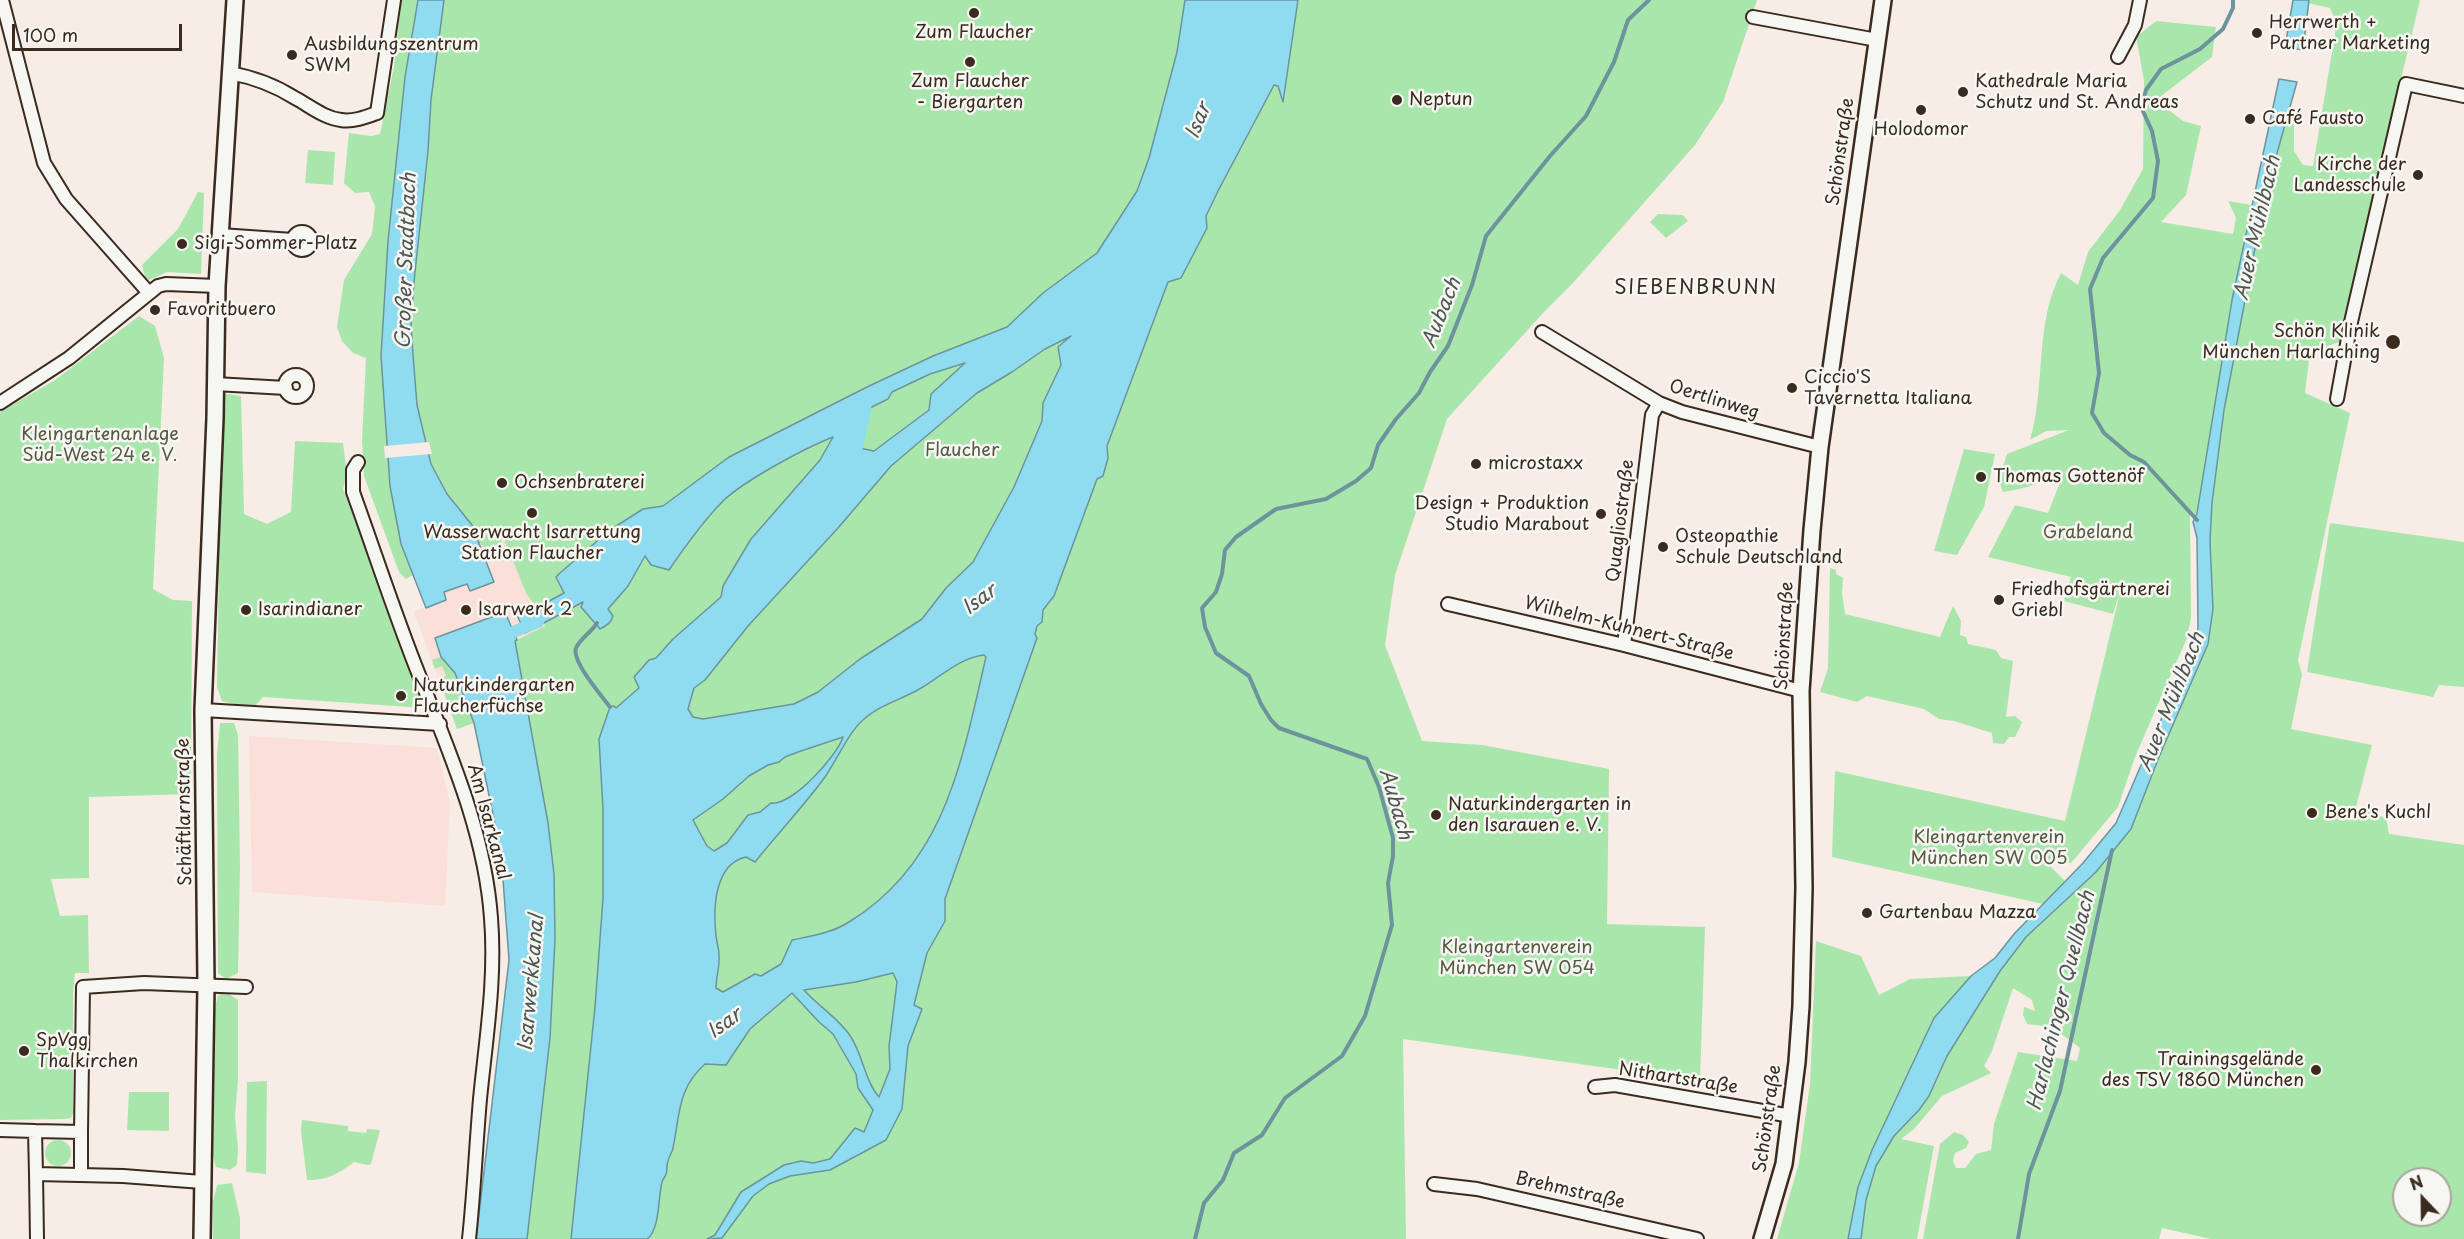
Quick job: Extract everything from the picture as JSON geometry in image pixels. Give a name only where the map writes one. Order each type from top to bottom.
[{"type":"street","points":[[2,0],[44,163],[66,199],[148,293]]},
{"type":"street","name":"Schäftlarnstraße","points":[[202,1239],[206,984],[203,710],[217,286],[235,0]]},
{"type":"street","points":[[230,73],[245,76],[293,96],[330,117],[343,121],[361,119],[377,113],[394,0]]},
{"type":"street","name":"Schönstraße","points":[[1762,1239],[1784,1164],[1798,1040],[1803,953],[1804,788],[1801,691],[1810,550],[1820,447],[1882,0]]},
{"type":"street","points":[[2118,57],[2135,26],[2140,0]]},
{"type":"street","points":[[1753,17],[1877,40]]},
{"type":"street","points":[[2337,399],[2351,322],[2406,84],[2464,96]]},
{"type":"street","points":[[220,235],[293,240]]},
{"type":"street","points":[[0,403],[69,358],[148,293],[166,284],[217,286]]},
{"type":"street","name":"Oertlinweg","points":[[1542,332],[1659,403],[1710,421],[1820,447]]},
{"type":"street","points":[[215,384],[286,388]]},
{"type":"street","name":"Quagliostraße","points":[[1624,645],[1652,415],[1659,403]]},
{"type":"street","name":"Am Isarkanal","points":[[358,462],[353,470],[353,492],[465,794],[482,858],[491,916],[493,962],[491,998],[480,1097],[476,1183],[470,1239]]},
{"type":"street","name":"Wilhelm-Kuhnert-Straße","points":[[1448,604],[1624,645],[1801,691]]},
{"type":"street","points":[[203,710],[440,724]]},
{"type":"street","points":[[81,1174],[83,987],[144,983],[246,987]]},
{"type":"street","name":"Nithartstraße","points":[[1595,1087],[1616,1085],[1791,1116]]},
{"type":"street","points":[[0,1130],[81,1132]]},
{"type":"street","points":[[35,1131],[37,1239]]},
{"type":"street","points":[[36,1174],[81,1174],[202,1182]]},
{"type":"street","name":"Brehmstraße","points":[[1434,1185],[1477,1189],[1697,1239]]},
{"type":"shaded area","points":[[473,528],[500,530],[527,595],[535,605],[545,626],[546,765],[485,776],[474,723],[457,729],[414,612],[426,607],[404,553]]},
{"type":"shaded area","points":[[249,736],[437,748],[450,803],[445,906],[252,892]]},
{"type":"green space","name":"Flaucher","points":[[401,0],[1757,0],[1723,102],[1695,145],[1573,283],[1447,419],[1395,575],[1385,645],[1422,741],[1482,745],[1609,769],[1607,924],[1705,927],[1700,1081],[1403,1039],[1406,1239],[476,1239],[509,960],[501,853],[485,776],[525,694],[515,641],[545,626],[535,605],[527,595],[502,535],[500,547],[492,552],[479,543],[473,528],[405,554],[413,575],[406,579],[399,572],[364,476],[362,441],[366,358],[353,353],[342,341],[337,327],[344,280],[372,234],[375,206],[369,192],[355,193],[344,183],[349,133],[371,136],[380,134],[394,67]]},
{"type":"green space","points":[[2309,0],[2420,0],[2368,217],[2342,341],[2310,352],[2305,393],[2350,413],[2298,660],[2302,675],[2291,729],[2372,745],[2356,807],[2386,818],[2389,834],[2464,845],[2464,1239],[2211,1239],[2162,1228],[2159,1239],[1923,1239],[1940,1144],[1954,1132],[1963,1135],[1969,1142],[1966,1148],[1955,1153],[1953,1161],[1956,1168],[1965,1168],[1976,1154],[1991,1150],[1994,1124],[2018,1052],[2077,1061],[2080,1048],[2067,1038],[2049,1028],[2027,1024],[2023,1015],[2024,1007],[2035,1011],[2032,1000],[2013,988],[1992,1051],[1984,1066],[1991,1073],[1942,1096],[1914,1129],[1901,1139],[1934,1146],[1917,1239],[1861,1239],[1866,1200],[1876,1166],[1894,1136],[1929,1096],[1947,1056],[2000,971],[2026,937],[2096,872],[2131,829],[2159,757],[2208,644],[2213,609],[2210,541],[2212,503],[2224,410],[2265,196],[2289,108],[2294,123],[2294,151],[2303,165],[2313,166],[2335,34],[2336,21],[2330,8],[2308,3]]},
{"type":"green space","points":[[2156,21],[2216,27],[2212,57],[2156,100],[2183,121],[2201,126],[2186,195],[2161,222],[2233,234],[2236,218],[2228,201],[2251,205],[2232,300],[2197,513],[2190,516],[2191,617],[2187,638],[2135,757],[2118,807],[2071,863],[2053,860],[2050,866],[2065,881],[2043,904],[1832,857],[1835,771],[2065,821],[2121,589],[2113,614],[2064,601],[2071,577],[1988,557],[2015,505],[2048,513],[2064,473],[2020,489],[2003,492],[1999,480],[2007,454],[2069,430],[2046,431],[2030,440],[2038,398],[2047,313],[2061,273],[2078,285],[2088,252],[2120,210],[2143,169],[2144,80],[2136,37]],"holes":[[[2087,471],[2108,482],[2065,472]]]},
{"type":"green space","points":[[308,150],[335,152],[333,185],[305,183]]},
{"type":"green space","name":"Sigi-Sommer-Platz","points":[[198,192],[204,193],[201,274],[167,272],[149,280],[145,277],[142,265],[178,229]]},
{"type":"green space","points":[[1658,214],[1683,215],[1688,221],[1666,238],[1650,222]]},
{"type":"green space","name":"Kleingartenanlage Süd-West 24 e. V.","points":[[139,316],[155,326],[164,358],[153,589],[173,600],[192,601],[191,794],[89,797],[89,878],[51,879],[60,916],[88,915],[89,973],[75,973],[73,993],[73,1114],[71,1118],[64,1119],[0,1120],[0,412],[55,380]]},
{"type":"green space","points":[[222,393],[241,396],[244,514],[267,524],[291,512],[295,441],[343,443],[347,475],[343,489],[425,708],[263,697],[256,705],[238,705],[222,701],[217,687]]},
{"type":"green space","points":[[1964,449],[1995,454],[1984,507],[1957,555],[1934,551]]},
{"type":"green space","points":[[2330,523],[2464,542],[2464,687],[2439,685],[2433,697],[2307,672]]},
{"type":"green space","points":[[1830,568],[1836,570],[1836,574],[1843,578],[1842,593],[1845,614],[1940,637],[1953,606],[1961,621],[1960,635],[1966,637],[1968,644],[1996,650],[2001,658],[2013,661],[2006,717],[2015,716],[2022,722],[2015,737],[2009,737],[2004,744],[1993,743],[1992,733],[1954,721],[1939,719],[1924,709],[1867,696],[1857,702],[1820,692],[1828,668]]},
{"type":"green space","points":[[441,657],[455,673],[474,723],[457,729],[439,679],[446,676],[442,666],[435,669],[432,660]]},
{"type":"green space","points":[[220,723],[234,723],[238,735],[240,865],[238,973],[226,979],[218,973],[217,755]]},
{"type":"green space","points":[[1816,941],[1861,956],[1879,995],[1910,979],[1971,976],[1934,1018],[1858,1187],[1848,1239],[1777,1239],[1799,1163],[1810,1084]]},
{"type":"green space","points":[[226,992],[238,1000],[238,1081],[235,1116],[238,1149],[237,1165],[230,1170],[216,1167],[211,1148],[215,1009],[218,995]]},
{"type":"green space","points":[[267,1081],[266,1174],[246,1172],[247,1082]]},
{"type":"green space","points":[[129,1092],[169,1092],[169,1131],[127,1130]]},
{"type":"green space","points":[[302,1120],[348,1126],[348,1131],[366,1133],[367,1129],[380,1130],[371,1164],[354,1162],[332,1176],[307,1180],[301,1131]]},
{"type":"green space","points":[[58,1140],[67,1144],[71,1153],[67,1162],[58,1166],[49,1162],[45,1153],[49,1144]]},
{"type":"green space","points":[[232,1183],[240,1218],[240,1239],[213,1239],[213,1202],[217,1185]]},
{"type":"water","name":"Großer Stadtbach","points":[[418,0],[444,0],[431,100],[411,322],[417,405],[431,464],[447,494],[472,525],[494,582],[470,591],[467,584],[444,592],[446,600],[426,608],[401,544],[390,486],[381,356],[388,241],[405,77]]},
{"type":"water","name":"Isar","points":[[1185,0],[1298,0],[1283,102],[1278,86],[1274,85],[1218,191],[1206,216],[1207,228],[1181,278],[1168,282],[1107,446],[1108,458],[1103,476],[1097,479],[1054,596],[1043,610],[1042,622],[1037,626],[1035,634],[1037,638],[945,899],[945,921],[927,953],[914,1005],[922,1009],[908,1046],[902,1109],[886,1140],[830,1170],[790,1176],[769,1184],[753,1196],[722,1238],[707,1239],[715,1235],[741,1192],[784,1165],[830,1159],[855,1128],[864,1132],[873,1110],[858,1088],[856,1074],[833,1034],[792,993],[750,1029],[726,1065],[705,1064],[689,1083],[681,1103],[673,1148],[662,1182],[656,1221],[651,1235],[647,1239],[571,1239],[595,1007],[603,898],[603,809],[599,739],[610,707],[616,708],[639,688],[634,677],[649,660],[656,658],[673,639],[721,597],[723,586],[751,539],[820,460],[833,437],[777,465],[724,500],[688,542],[669,570],[651,565],[645,556],[628,586],[608,609],[613,616],[611,620],[600,629],[581,607],[583,602],[525,633],[517,615],[564,593],[556,577],[610,530],[643,509],[663,506],[729,457],[867,387],[933,356],[1007,327],[1043,293],[1097,253],[1137,191],[1149,158],[1177,52]],"holes":[[[1071,336],[1058,347],[1061,365],[1043,403],[1042,421],[1014,487],[973,562],[946,588],[922,619],[860,659],[818,692],[794,704],[703,719],[693,717],[688,709],[694,688],[705,680],[748,626],[891,466],[977,393],[1045,349]],[[965,363],[931,394],[929,410],[874,451],[850,446],[862,416],[868,409],[888,399],[892,392],[930,374]],[[984,655],[986,657],[958,770],[945,806],[929,839],[908,870],[882,898],[849,922],[829,931],[792,940],[781,964],[761,976],[755,974],[723,992],[716,988],[719,959],[715,925],[716,901],[718,889],[727,868],[735,861],[746,857],[755,862],[817,788],[852,732],[863,720],[966,660]],[[843,737],[823,767],[790,797],[771,803],[760,812],[748,815],[727,843],[714,851],[707,846],[693,820],[723,799],[749,776],[798,752]],[[893,973],[897,982],[889,1046],[890,1069],[879,1097],[870,1084],[851,1037],[841,1024],[804,990],[856,982]]]},
{"type":"water","points":[[2293,0],[2309,0],[2303,50],[2285,47]]},
{"type":"water","name":"Auer Mühlbach","points":[[2279,79],[2297,82],[2265,196],[2224,410],[2212,503],[2210,541],[2213,609],[2208,644],[2159,757],[2131,829],[2096,872],[2026,937],[2000,971],[1947,1056],[1929,1096],[1894,1136],[1876,1166],[1866,1200],[1861,1239],[1848,1239],[1858,1187],[1872,1150],[1934,1018],[1971,976],[1995,958],[2014,934],[2083,863],[2116,823],[2196,639],[2198,627],[2197,538],[2193,522],[2197,513],[2232,300]]},
{"type":"water","name":"Isarwerkkanal","points":[[505,612],[517,640],[515,641],[548,823],[554,874],[555,939],[550,1038],[527,1239],[476,1239],[509,960],[501,853],[474,723],[455,673],[441,657],[435,638]]},
{"type":"pier","points":[[429,442],[432,454],[385,458],[384,446]]},
{"type":"waterway","name":"Aubach","points":[[1195,1239],[1204,1203],[1223,1180],[1234,1153],[1262,1135],[1285,1098],[1342,1056],[1365,1016],[1392,925],[1388,883],[1393,856],[1393,838],[1379,787],[1367,759],[1279,728],[1261,704],[1249,676],[1216,653],[1205,627],[1202,608],[1216,592],[1222,574],[1225,550],[1236,537],[1276,509],[1326,499],[1356,481],[1371,468],[1378,445],[1396,419],[1419,393],[1448,346],[1472,285],[1486,236],[1550,156],[1586,116],[1614,62],[1628,20],[1649,0]]},
{"type":"waterway","points":[[2197,520],[2144,462],[2130,455],[2104,433],[2092,413],[2099,373],[2090,289],[2103,258],[2153,198],[2158,161],[2152,131],[2141,107],[2146,90],[2161,69],[2200,49],[2223,29],[2233,8],[2233,0]]},
{"type":"waterway","points":[[846,474],[861,408]]},
{"type":"waterway","points":[[501,643],[513,632],[538,622]]},
{"type":"waterway","points":[[597,623],[578,644],[576,654],[582,669],[610,707]]},
{"type":"waterway","name":"Harlachinger Quellbach","points":[[2018,1239],[2029,1174],[2060,1091],[2112,850]]},
{"type":"place","name":"Zum Flaucher","points":[[974,13]]},
{"type":"place","name":"Herrwerth + Partner Marketing","points":[[2257,33]]},
{"type":"place","name":"Ausbildungszentrum SWM","points":[[292,55]]},
{"type":"place","name":"Zum Flaucher - Biergarten","points":[[970,62]]},
{"type":"place","name":"Kathedrale Maria Schutz und St. Andreas","points":[[1963,92]]},
{"type":"place","name":"Neptun","points":[[1397,100]]},
{"type":"place","name":"Holodomor","points":[[1921,110]]},
{"type":"place","name":"Café Fausto","points":[[2250,119]]},
{"type":"place","name":"Kirche der Landesschule","points":[[2418,175]]},
{"type":"place","name":"Sigi-Sommer-Platz","points":[[182,244]]},
{"type":"place","name":"Favoritbuero","points":[[155,310]]},
{"type":"place","name":"Schön Klinik München Harlaching","points":[[2393,342]]},
{"type":"place","name":"Ciccio'S Tavernetta Italiana","points":[[1792,388]]},
{"type":"place","name":"microstaxx","points":[[1476,464]]},
{"type":"place","name":"Thomas Gottenöf","points":[[1981,477]]},
{"type":"place","name":"Ochsenbraterei","points":[[502,483]]},
{"type":"place","name":"Wasserwacht Isarrettung Station Flaucher","points":[[532,513]]},
{"type":"place","name":"Design + Produktion Studio Marabout","points":[[1601,514]]},
{"type":"place","name":"Osteopathie Schule Deutschland","points":[[1663,547]]},
{"type":"place","name":"Friedhofsgärtnerei Griebl","points":[[1999,600]]},
{"type":"place","name":"Isarindianer","points":[[246,610]]},
{"type":"place","name":"Isarwerk 2","points":[[466,610]]},
{"type":"place","name":"Naturkindergarten Flaucherfüchse","points":[[401,696]]},
{"type":"place","name":"Bene's Kuchl","points":[[2312,813]]},
{"type":"place","name":"Naturkindergarten in den Isarauen e. V.","points":[[1436,815]]},
{"type":"place","name":"Gartenbau Mazza","points":[[1867,913]]},
{"type":"place","name":"SpVgg Thalkirchen","points":[[24,1051]]},
{"type":"place","name":"Trainingsgelände des TSV 1860 München","points":[[2316,1070]]},
{"type":"district","name":"SIEBENBRUNN","points":[[1696,288]]},
{"type":"park label","name":"Grabeland","points":[[2088,533]]},
{"type":"park label","name":"Kleingartenverein München SW 005","points":[[1989,848]]},
{"type":"park label","name":"Kleingartenverein München SW 054","points":[[1517,958]]}]
